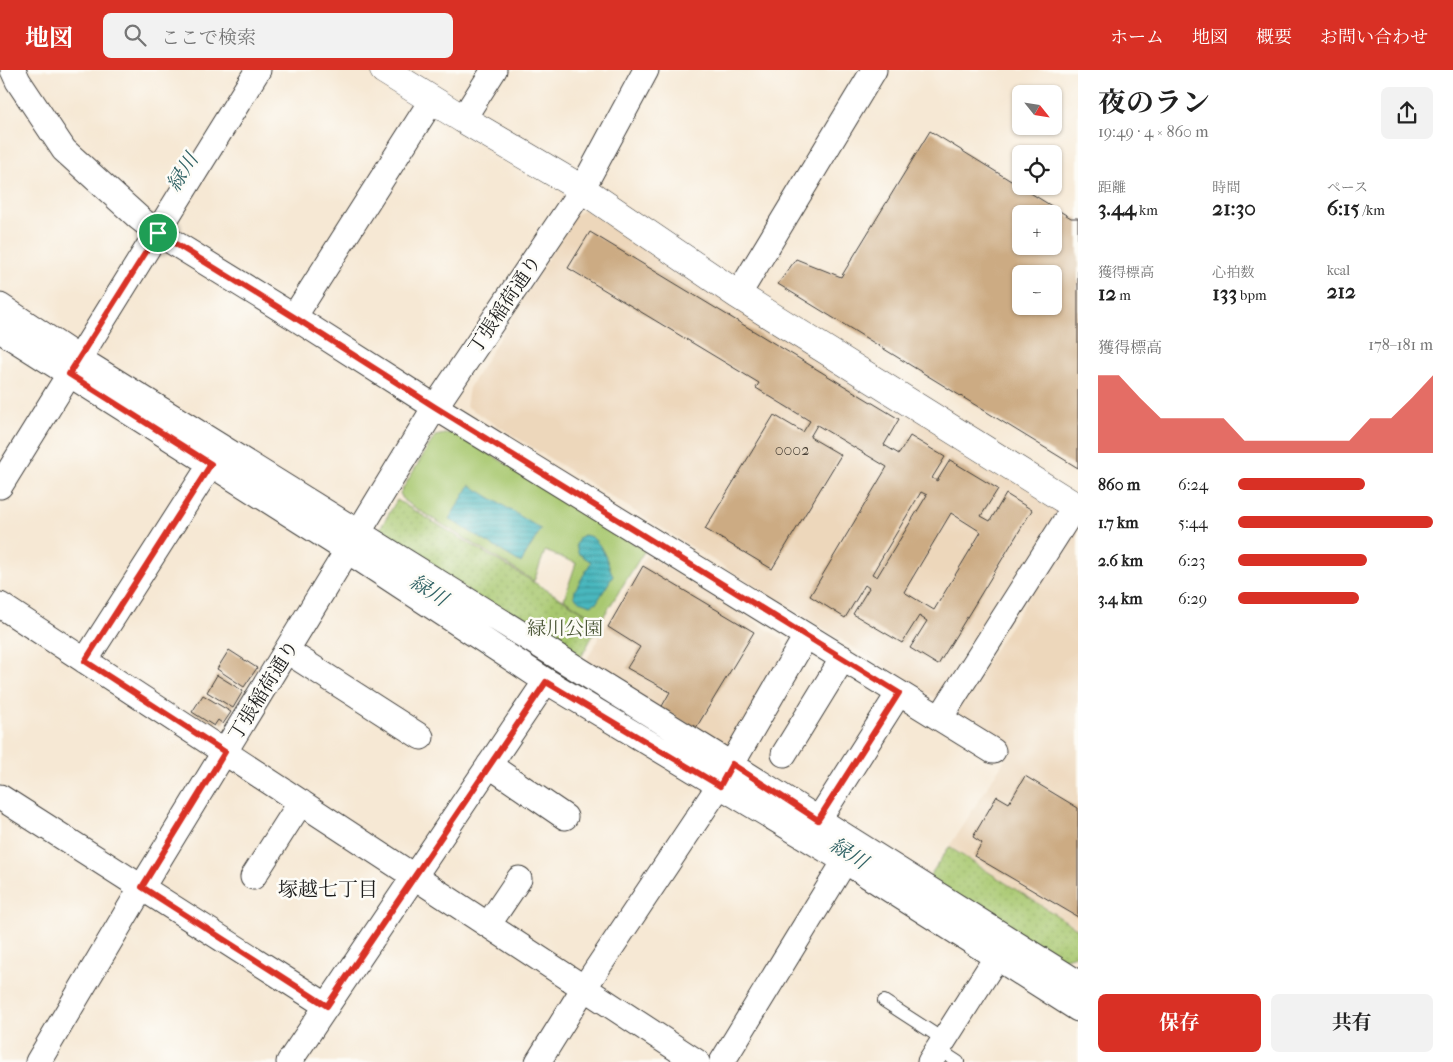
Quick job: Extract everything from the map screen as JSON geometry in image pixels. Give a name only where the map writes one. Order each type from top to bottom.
[{"type":"street","points":[[13,70],[18,81],[64,150],[151,228],[435,407],[993,751]]},
{"type":"street","points":[[0,486],[151,228],[258,70]]},
{"type":"street","points":[[384,70],[582,189],[738,295],[1076,507],[940,718]]},
{"type":"street","points":[[463,119],[494,70]]},
{"type":"street","name":"丁張稲荷通り","points":[[38,1062],[142,887],[435,407],[582,189],[646,70]]},
{"type":"street","points":[[738,295],[874,70]]},
{"type":"street","points":[[294,317],[432,100]]},
{"type":"street","points":[[0,306],[211,464],[353,542],[546,682],[818,820],[1078,983]]},
{"type":"street","points":[[0,330],[73,362],[353,542],[726,775],[845,861],[1078,1009]]},
{"type":"street","points":[[85,661],[211,464]]},
{"type":"street","points":[[0,605],[697,1062]]},
{"type":"street","points":[[538,1062],[584,988],[726,775],[806,636]]},
{"type":"street","points":[[287,651],[421,737]]},
{"type":"street","points":[[784,754],[843,658]]},
{"type":"street","points":[[289,1062],[546,682]]},
{"type":"street","points":[[818,820],[899,693]]},
{"type":"street","points":[[489,765],[565,817]]},
{"type":"street","points":[[0,797],[327,1006]]},
{"type":"street","points":[[253,877],[301,802]]},
{"type":"street","points":[[722,1062],[845,861]]},
{"type":"street","points":[[488,925],[519,879]]},
{"type":"street","points":[[942,1053],[996,958]]},
{"type":"lane","points":[[884,1002],[942,1053]]},
{"type":"shaded area","points":[[585,210],[1065,509],[938,700],[466,406],[469,388],[574,215]]},
{"type":"shaded area","points":[[1078,522],[1078,929],[949,847],[1011,750],[960,717],[957,707]]},
{"type":"shaded area","points":[[646,555],[783,639],[786,659],[729,749],[583,666]]},
{"type":"green space","points":[[455,432],[645,550],[600,622],[564,599],[576,563],[545,551],[534,581],[404,501],[400,493],[435,436]]},
{"type":"green space","name":"緑川公園","points":[[397,500],[600,622],[578,663],[378,532]]},
{"type":"green space","points":[[949,847],[1078,929],[1078,952],[1076,955],[1057,960],[927,880]]},
{"type":"water","points":[[470,485],[541,529],[521,563],[449,519]]},
{"type":"water","points":[[584,535],[590,536],[599,545],[613,576],[597,602],[591,605],[579,601],[574,596],[575,590],[591,562],[578,553],[576,545],[579,538]]},
{"type":"building","points":[[930,131],[1012,182],[1012,195],[1034,195],[1050,205],[1012,205],[1012,255],[1062,255],[1062,212],[1071,218],[1078,218],[1078,468],[778,284],[796,259],[841,277]]},
{"type":"building","points":[[590,232],[899,419],[884,445],[899,454],[910,436],[945,457],[932,478],[937,481],[950,460],[998,489],[981,516],[990,521],[1006,494],[1032,510],[938,665],[910,648],[927,621],[919,616],[902,643],[853,614],[869,588],[865,585],[845,618],[810,596],[887,467],[817,425],[810,437],[841,455],[772,569],[705,529],[774,415],[803,432],[810,421],[756,388],[759,383],[568,268]],"holes":[[[921,492],[927,495],[877,577],[872,574]],[[951,513],[981,532],[934,610],[904,592]]]},
{"type":"building","points":[[643,566],[754,632],[696,728],[661,708],[670,692],[627,668],[640,647],[608,627]]},
{"type":"building","points":[[229,650],[257,668],[244,687],[217,669]]},
{"type":"building","points":[[217,675],[243,691],[233,708],[207,692]]},
{"type":"building","points":[[203,695],[231,712],[223,724],[218,720],[214,726],[192,712]]},
{"type":"building","points":[[1025,776],[1078,808],[1078,917],[974,856],[982,843],[973,837],[997,796],[1009,803]]},
{"type":"waterway","name":"緑川","points":[[459,611],[625,713]]},
{"type":"district","name":"塚越七丁目","points":[[328,889]]},
{"type":"route","points":[[158,233],[435,407],[899,693],[818,820],[732,764],[720,786],[546,682],[327,1006],[142,887],[225,752],[85,661],[211,464],[69,374],[158,233]]}]
